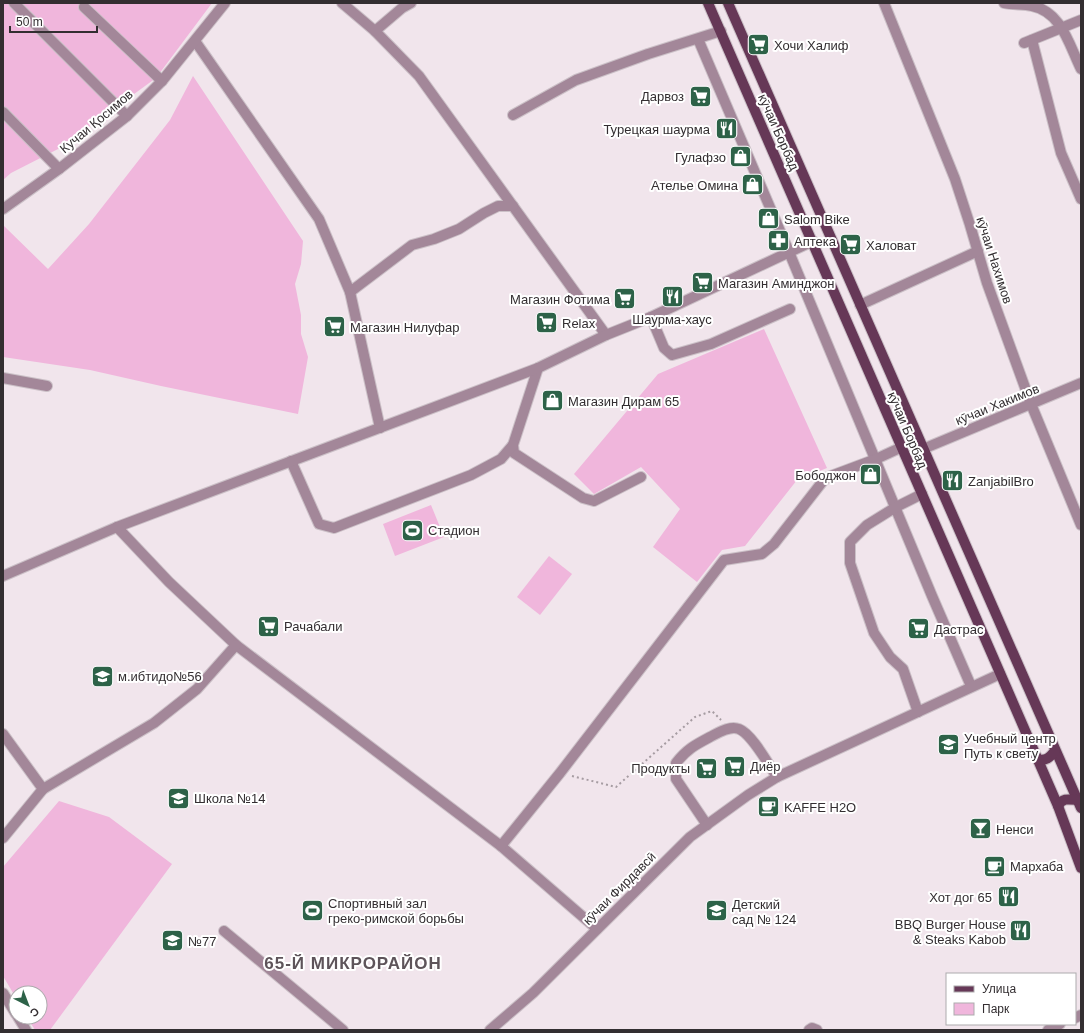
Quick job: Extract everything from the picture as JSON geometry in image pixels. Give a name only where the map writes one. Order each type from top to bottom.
[{"type":"main road","name":"кӯчаи Борбад","points":[[708,3],[1058,806],[1081,868]]},
{"type":"main road","name":"кӯчаи Борбад","points":[[728,3],[1079,804]]},
{"type":"main road","points":[[1037,759],[1046,760],[1055,751]]},
{"type":"main road","points":[[1058,806],[1061,800],[1064,799],[1079,804]]},
{"type":"street","points":[[14,3],[127,116]]},
{"type":"street","name":"Кучаи Қосимов","points":[[3,209],[59,169],[127,116],[162,81],[225,3]]},
{"type":"street","points":[[342,3],[375,32],[419,76],[606,335]]},
{"type":"street","points":[[375,32],[402,8],[411,3]]},
{"type":"street","name":"кӯчаи Нахимов","points":[[884,3],[954,179],[978,250],[987,283],[1031,404],[1081,525]]},
{"type":"street","points":[[1004,3],[1032,6],[1046,11],[1054,17],[1062,28],[1081,69]]},
{"type":"street","points":[[84,7],[162,81]]},
{"type":"street","points":[[1081,20],[1028,42],[1061,153],[1081,199]]},
{"type":"street","points":[[514,115],[576,80],[648,54],[721,31]]},
{"type":"street","points":[[698,39],[971,686]]},
{"type":"street","points":[[195,41],[318,219],[350,292],[380,428]]},
{"type":"street","points":[[3,112],[59,169]]},
{"type":"street","points":[[350,292],[412,245],[434,239],[460,229],[484,213],[498,206],[513,206]]},
{"type":"street","points":[[3,576],[117,527],[538,368],[606,335],[651,317],[812,241]]},
{"type":"street","points":[[860,305],[978,250]]},
{"type":"street","points":[[651,317],[664,348],[672,355],[711,344],[790,310]]},
{"type":"street","points":[[291,461],[319,524],[334,528],[471,475],[501,460],[513,445],[538,368]]},
{"type":"street","points":[[3,378],[47,386]]},
{"type":"street","name":"кӯчаи Хакимов","points":[[923,449],[1081,384]]},
{"type":"street","points":[[513,445],[514,453],[583,498],[594,501],[641,477]]},
{"type":"street","points":[[501,846],[560,773],[724,560],[762,554],[774,544],[823,481],[828,477],[876,459],[902,446]]},
{"type":"street","points":[[918,712],[903,670],[890,657],[874,633],[850,563],[850,542],[867,525],[896,507],[922,494]]},
{"type":"street","points":[[117,527],[169,582],[236,645],[501,846],[597,928]]},
{"type":"street","points":[[3,838],[43,789],[154,723],[197,689],[236,645]]},
{"type":"street","name":"кӯчаи Фирдавсӣ","points":[[490,1030],[533,993],[690,837],[748,795],[777,777],[971,686],[1000,674]]},
{"type":"street","points":[[707,825],[676,779],[676,763],[687,750],[728,728],[738,728],[749,736],[777,777]]},
{"type":"street","points":[[3,734],[43,789]]},
{"type":"street","points":[[224,931],[343,1030]]},
{"type":"street","points":[[1048,1030],[1058,1025]]},
{"type":"street","points":[[809,1030],[812,1028],[817,1030]]},
{"type":"path","points":[[560,773],[616,787],[695,717],[712,711],[728,728]]},
{"type":"green space","points":[[3,3],[212,3],[156,78],[60,148],[11,173],[3,180]]},
{"type":"green space","points":[[193,76],[303,241],[301,264],[295,284],[301,315],[301,334],[308,357],[298,414],[90,370],[3,357],[3,225],[48,269],[89,224],[170,120]]},
{"type":"green space","points":[[764,329],[827,468],[797,480],[745,546],[722,550],[697,582],[653,547],[680,509],[641,467],[594,494],[574,474],[658,374]]},
{"type":"green space","name":"Стадион","points":[[431,505],[444,537],[395,556],[383,524]]},
{"type":"green space","points":[[549,556],[572,574],[540,615],[517,597]]},
{"type":"green space","points":[[59,801],[109,817],[172,864],[50,1030],[35,1030],[32,1025],[48,1025],[48,985],[8,985],[3,976],[3,867]]},
{"type":"place","name":"Хочи Халиф","points":[[759,45]]},
{"type":"place","name":"Дарвоз","points":[[700,96]]},
{"type":"place","name":"Турецкая шаурма","points":[[726,129]]},
{"type":"place","name":"Гулафзо","points":[[741,157]]},
{"type":"place","name":"Ателье Омина","points":[[753,185]]},
{"type":"place","name":"Salom Bike","points":[[768,219]]},
{"type":"place","name":"Аптека","points":[[778,241]]},
{"type":"place","name":"Халоват","points":[[851,245]]},
{"type":"place","name":"Магазин Аминджон","points":[[703,283]]},
{"type":"place","name":"Шаурма-хаус","points":[[672,297]]},
{"type":"place","name":"Магазин Фотима","points":[[625,299]]},
{"type":"place","name":"Relax","points":[[546,323]]},
{"type":"place","name":"Магазин Нилуфар","points":[[334,327]]},
{"type":"place","name":"Магазин Дирам 65","points":[[552,401]]},
{"type":"place","name":"Бободжон","points":[[871,475]]},
{"type":"place","name":"ZanjabilBro","points":[[953,481]]},
{"type":"place","name":"Стадион","points":[[413,530]]},
{"type":"place","name":"Рачабали","points":[[269,626]]},
{"type":"place","name":"Дастрас","points":[[918,629]]},
{"type":"place","name":"м.ибтидо№56","points":[[102,676]]},
{"type":"place","name":"Учебный центр Путь к свету","points":[[949,745]]},
{"type":"place","name":"Диëр","points":[[734,766]]},
{"type":"place","name":"Продукты","points":[[706,768]]},
{"type":"place","name":"Школа №14","points":[[178,798]]},
{"type":"place","name":"KAFFE H2O","points":[[768,807]]},
{"type":"place","name":"Ненси","points":[[980,829]]},
{"type":"place","name":"Мархаба","points":[[995,866]]},
{"type":"place","name":"Хот дог 65","points":[[1008,897]]},
{"type":"place","name":"Спортивный зал греко-римской борьбы","points":[[313,910]]},
{"type":"place","name":"Детский сад № 124","points":[[716,911]]},
{"type":"place","name":"BBQ Burger House & Steaks Kabob","points":[[1021,931]]},
{"type":"place","name":"№77","points":[[172,941]]},
{"type":"district","name":"65-Й МИКРОРАЙОН","points":[[353,963]]}]
